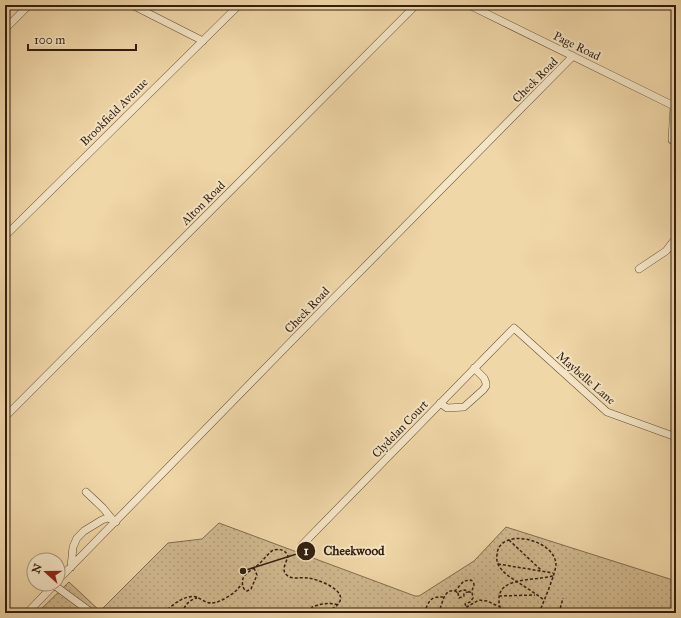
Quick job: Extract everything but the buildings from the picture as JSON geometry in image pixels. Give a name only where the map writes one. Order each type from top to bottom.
[{"type":"street","points":[[5,29],[29,5]]},
{"type":"street","points":[[132,5],[203,41]]},
{"type":"street","name":"Brookfield Avenue","points":[[5,236],[239,5]]},
{"type":"street","name":"Alton Road","points":[[5,417],[416,5]]},
{"type":"street","name":"Page Road","points":[[469,5],[675,106]]},
{"type":"street","name":"Cheek Road","points":[[66,572],[114,521],[329,302],[573,56]]},
{"type":"street","points":[[675,106],[672,140],[676,141]]},
{"type":"street","points":[[639,269],[666,251],[676,238]]},
{"type":"street","name":"Clydelan Court","points":[[302,545],[514,328]]},
{"type":"street","name":"Maybelle Lane","points":[[514,328],[607,412],[676,437]]},
{"type":"street","points":[[440,403],[447,408],[464,407],[484,390],[486,386],[485,381],[474,368]]},
{"type":"street","points":[[86,492],[114,521]]},
{"type":"street","points":[[71,567],[73,547],[77,538],[84,531],[102,520],[107,518],[114,521]]},
{"type":"street","name":"Cheek Road","points":[[27,613],[47,592]]},
{"type":"street","points":[[66,592],[92,613]]},
{"type":"path","points":[[510,540],[542,571]]},
{"type":"path","points":[[539,613],[544,600],[553,576],[554,573],[556,568],[552,554],[540,544],[529,540],[510,540],[503,544],[498,550],[498,564],[505,573],[544,600]]},
{"type":"path","points":[[164,613],[171,606],[190,597],[214,603],[229,596],[239,589],[245,575],[273,550],[277,549],[283,550],[288,556],[284,569],[286,575],[291,577],[318,580],[331,587],[340,595],[341,600],[338,605],[326,613]]},
{"type":"path","points":[[498,564],[554,573]]},
{"type":"path","points":[[239,589],[247,591],[251,589],[257,575],[254,568]]},
{"type":"path","points":[[502,613],[499,606],[499,596],[506,585],[553,576]]},
{"type":"path","points":[[455,591],[463,581],[473,581],[474,585],[471,592],[473,597],[470,602],[466,604],[466,608]]},
{"type":"path","points":[[242,584],[244,590]]},
{"type":"path","points":[[458,593],[464,590],[471,592]]},
{"type":"path","points":[[438,613],[446,593],[449,591],[455,591],[458,593],[459,598],[464,596],[465,593],[471,592]]},
{"type":"path","points":[[499,596],[536,595]]},
{"type":"path","points":[[424,613],[430,600],[436,597],[444,597]]},
{"type":"path","points":[[182,613],[188,602],[197,598]]},
{"type":"path","points":[[559,613],[563,598]]},
{"type":"path","points":[[442,613],[466,608],[479,600],[487,601],[513,613]]},
{"type":"path","points":[[310,613],[312,611],[312,607],[317,605],[332,603],[338,605]]},
{"type":"path","points":[[396,613],[399,611],[409,610],[417,613]]},
{"type":"path","points":[[337,613],[356,613]]},
{"type":"shaded area","points":[[219,523],[415,596],[419,596],[474,561],[506,527],[676,581],[676,613],[37,613],[59,592],[66,592],[66,585],[69,582],[100,611],[168,543],[202,539]]},
{"type":"place","name":"Cheekwood","points":[[243,571]]}]
